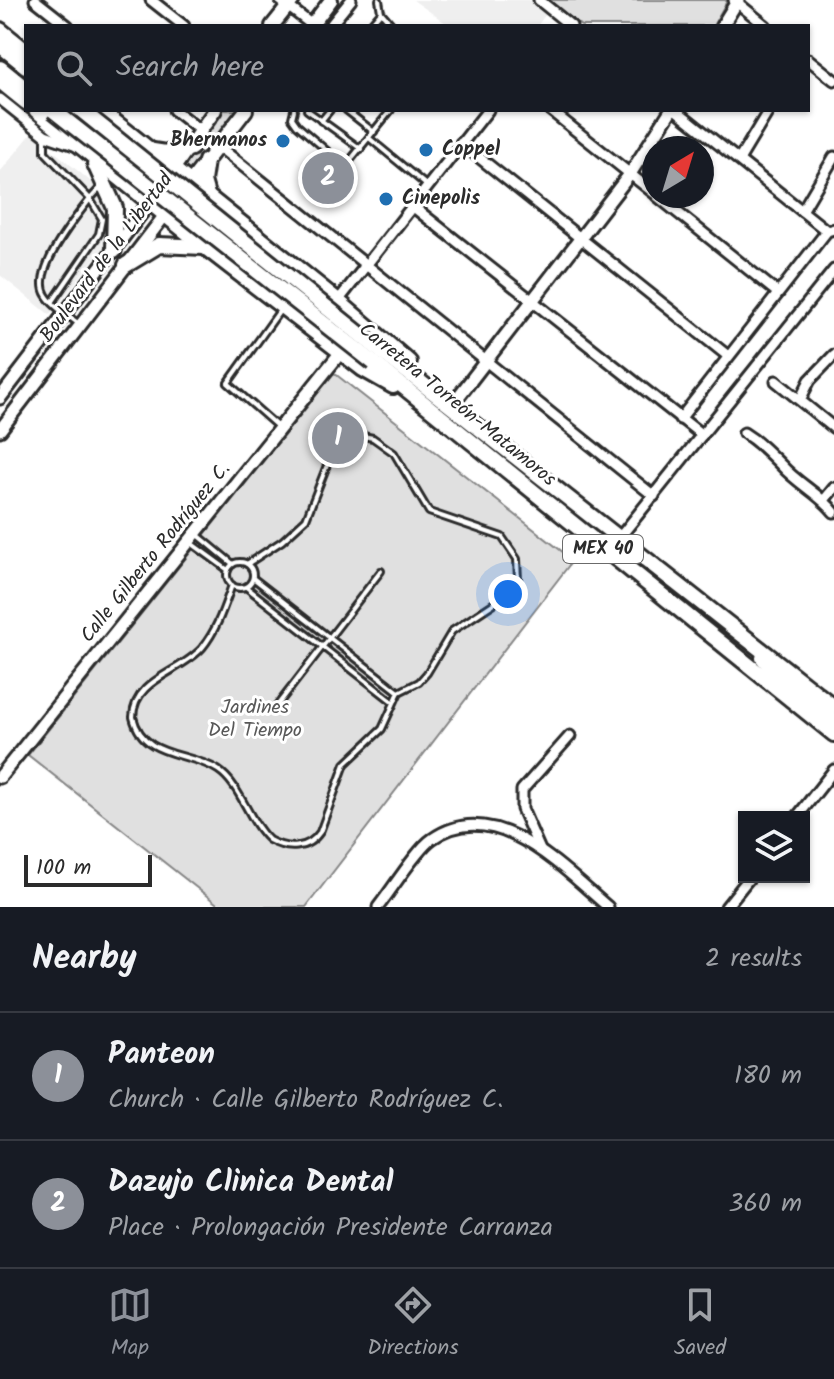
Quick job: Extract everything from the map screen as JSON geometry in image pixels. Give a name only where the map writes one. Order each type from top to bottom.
[{"type":"highway","points":[[0,30],[24,49]]},
{"type":"highway","points":[[0,45],[24,64]]},
{"type":"highway","points":[[0,68],[24,87]]},
{"type":"highway","points":[[0,81],[24,100]]},
{"type":"highway","points":[[38,112],[83,148],[111,178],[150,202],[341,352],[376,378],[413,395]]},
{"type":"highway","name":"Carretera Torreón-Matamoros","points":[[56,112],[378,358],[413,395],[834,734]]},
{"type":"highway","name":"MEX 40","points":[[83,112],[378,358],[436,392],[834,707]]},
{"type":"highway","points":[[103,112],[338,301],[402,355],[436,392]]},
{"type":"highway","points":[[111,178],[137,167],[149,148]]},
{"type":"highway","points":[[149,148],[172,154],[191,148]]},
{"type":"highway","points":[[206,161],[203,181],[211,198]]},
{"type":"highway","points":[[111,178],[115,208],[114,250]]},
{"type":"highway","points":[[201,244],[201,215],[211,198]]},
{"type":"highway","points":[[126,265],[159,245],[201,244]]},
{"type":"highway","points":[[757,646],[765,663],[779,677],[834,721]]},
{"type":"main road","points":[[313,24],[331,0]]},
{"type":"main road","points":[[273,24],[287,2]]},
{"type":"main road","name":"Boulevard de la Libertad","points":[[150,202],[214,112]]},
{"type":"main road","name":"Boulevard de la Libertad","points":[[165,215],[245,112]]},
{"type":"street","points":[[35,0],[65,24]]},
{"type":"street","points":[[332,24],[351,0]]},
{"type":"street","points":[[539,0],[564,24]]},
{"type":"street","points":[[156,1],[182,24]]},
{"type":"street","points":[[723,24],[736,1],[764,24]]},
{"type":"street","points":[[287,2],[310,24]]},
{"type":"street","points":[[810,61],[834,80]]},
{"type":"street","points":[[0,99],[45,135],[83,148]]},
{"type":"street","points":[[177,112],[202,132]]},
{"type":"street","points":[[338,301],[426,185],[486,112]]},
{"type":"street","points":[[552,112],[642,184]]},
{"type":"street","points":[[452,405],[582,240],[673,112]]},
{"type":"street","points":[[677,112],[802,211],[831,230],[680,419]]},
{"type":"street","points":[[739,160],[768,112]]},
{"type":"street","points":[[461,143],[728,356]]},
{"type":"street","points":[[218,146],[654,496]]},
{"type":"street","points":[[802,211],[834,157]]},
{"type":"street","name":"Boulevard de la Libertad","points":[[0,398],[150,202]]},
{"type":"street","points":[[411,205],[702,435]]},
{"type":"street","points":[[672,208],[778,293]]},
{"type":"street","name":"Boulevard de la Libertad","points":[[0,430],[165,215]]},
{"type":"street","points":[[620,537],[834,270]]},
{"type":"street","name":"Calle Gilberto Rodríguez C.","points":[[0,777],[341,352]]},
{"type":"street","points":[[800,400],[816,371],[834,355]]},
{"type":"street","points":[[776,381],[834,428]]},
{"type":"street","points":[[744,433],[761,443],[811,492],[825,499],[834,512]]},
{"type":"street","points":[[825,499],[834,488]]},
{"type":"street","points":[[540,850],[522,809],[522,790],[570,736]]},
{"type":"street","points":[[802,811],[834,770]]},
{"type":"street","points":[[378,907],[432,839],[460,828],[502,827],[540,850],[608,907]]},
{"type":"street","points":[[726,907],[745,883]]},
{"type":"lane","points":[[379,0],[381,12],[391,24]]},
{"type":"lane","points":[[371,24],[381,12]]},
{"type":"lane","points":[[294,112],[292,118],[297,125],[335,160],[348,163],[390,112]]},
{"type":"lane","points":[[310,112],[361,149]]},
{"type":"lane","points":[[321,121],[328,112]]},
{"type":"lane","points":[[349,112],[374,132]]},
{"type":"lane","points":[[45,135],[45,152],[90,199],[102,219],[99,234],[53,302]]},
{"type":"lane","points":[[369,138],[426,185]]},
{"type":"lane","points":[[81,325],[53,302],[42,284],[48,262],[90,199],[111,178]]},
{"type":"lane","points":[[280,428],[228,381],[283,307]]},
{"type":"lane","points":[[353,435],[373,438],[388,447],[429,512],[439,518],[495,533],[508,542],[519,570],[511,592],[452,631],[427,673],[419,682],[399,692],[392,701],[382,729],[345,764],[314,840],[298,847],[269,840],[224,774],[157,748],[139,733],[133,717],[141,693],[203,647],[217,624],[232,585],[228,570],[193,537],[233,564],[247,564],[282,541],[306,519],[331,455],[353,435]]},
{"type":"lane","points":[[228,570],[233,564]]},
{"type":"lane","points":[[247,564],[253,578],[399,692]]},
{"type":"lane","points":[[273,711],[381,571]]},
{"type":"lane","points":[[246,587],[253,578]]},
{"type":"lane","points":[[232,585],[246,587],[392,701]]},
{"type":"shaded area","points":[[413,0],[529,0],[546,14],[538,24],[447,24]]},
{"type":"shaded area","points":[[32,133],[95,185],[108,202],[109,228],[105,245],[50,315],[0,275],[0,172]]},
{"type":"green space","points":[[549,0],[727,1],[714,24],[579,24]]},
{"type":"green space","points":[[219,112],[240,112],[189,176],[179,170]]},
{"type":"green space","name":"Jardines Del Tiempo","points":[[334,373],[573,560],[306,907],[221,907],[28,755]]},
{"type":"place","name":"Bhermanos","points":[[283,141]]},
{"type":"place","name":"Coppel","points":[[426,150]]},
{"type":"place","name":"Dazujo Clinica Dental","points":[[328,178]]},
{"type":"place","name":"Cinepolis","points":[[386,199]]},
{"type":"place","name":"Panteon","points":[[338,438]]}]
